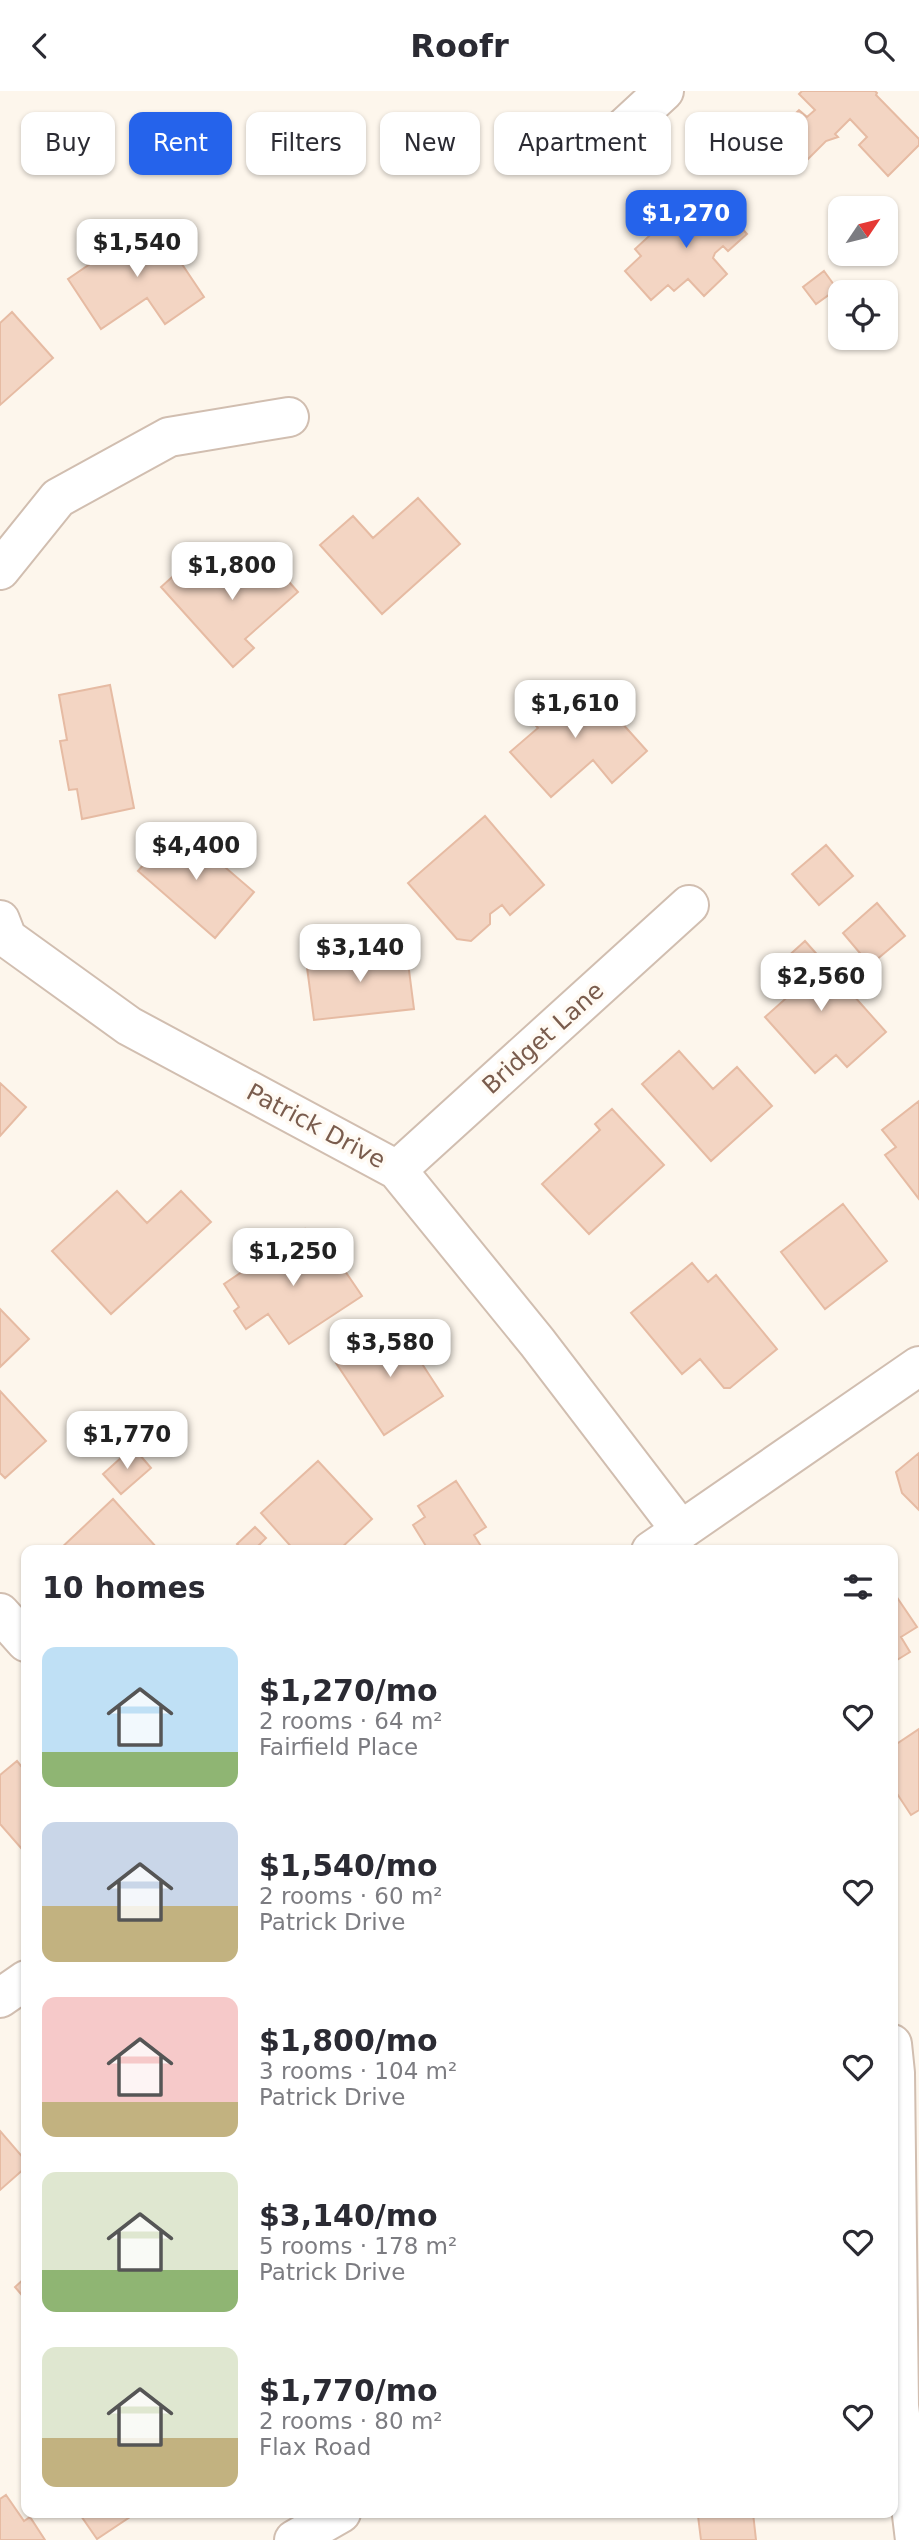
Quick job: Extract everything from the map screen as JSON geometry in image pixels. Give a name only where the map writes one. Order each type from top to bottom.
[{"type":"street","points":[[641,112],[664,91]]},
{"type":"street","points":[[0,570],[58,498],[169,437],[289,417]]},
{"type":"street","name":"Bridget Lane","points":[[397,1170],[690,905]]},
{"type":"street","name":"Patrick Drive","points":[[0,921],[7,938],[130,1026],[397,1170],[537,1342],[665,1540]]},
{"type":"street","points":[[665,1540],[919,1366]]},
{"type":"street","points":[[0,1613],[21,1636]]},
{"type":"street","points":[[0,1998],[21,1983]]},
{"type":"street","points":[[898,2421],[915,2540]]},
{"type":"street","points":[[295,2540],[332,2518]]},
{"type":"building","points":[[802,91],[875,91],[919,139],[919,145],[888,176],[859,145],[867,137],[850,119],[835,134],[838,137],[826,141],[808,159],[808,116],[815,110],[799,94]]},
{"type":"building","points":[[714,197],[747,234],[728,251],[723,246],[715,253],[713,258],[727,274],[704,296],[688,279],[674,291],[668,285],[651,300],[625,271],[641,256],[635,249],[686,202],[696,213]]},
{"type":"building","points":[[153,221],[204,297],[165,324],[147,298],[101,329],[68,279]]},
{"type":"building","points":[[824,271],[830,280],[828,280],[828,295],[816,304],[803,287]]},
{"type":"building","points":[[12,312],[53,358],[0,405],[0,323]]},
{"type":"building","points":[[418,498],[460,544],[382,614],[320,545],[353,516],[373,538]]},
{"type":"building","points":[[257,546],[298,592],[245,639],[254,648],[233,667],[161,587],[190,561],[212,586]]},
{"type":"building","points":[[586,683],[647,751],[612,783],[593,760],[551,797],[510,752],[538,728],[522,710],[545,689],[561,706]]},
{"type":"building","points":[[110,685],[134,808],[82,819],[77,789],[69,790],[60,741],[67,740],[59,695]]},
{"type":"building","points":[[485,816],[544,885],[510,915],[502,905],[490,914],[490,924],[471,941],[457,939],[408,883]]},
{"type":"building","points":[[177,826],[254,892],[215,938],[138,871]]},
{"type":"building","points":[[826,845],[853,876],[819,905],[792,874]]},
{"type":"building","points":[[877,903],[905,936],[870,965],[843,933]]},
{"type":"building","points":[[805,941],[886,1032],[847,1067],[836,1055],[815,1073],[765,1017],[792,993],[773,973],[775,968]]},
{"type":"building","points":[[406,947],[414,1009],[314,1020],[306,960]]},
{"type":"building","points":[[679,1051],[713,1089],[737,1067],[772,1106],[711,1161],[642,1084]]},
{"type":"building","points":[[0,1083],[26,1107],[0,1136]]},
{"type":"building","points":[[919,1101],[919,1199],[885,1155],[896,1147],[882,1130]]},
{"type":"building","points":[[612,1109],[664,1165],[589,1234],[542,1184],[600,1130],[595,1124]]},
{"type":"building","points":[[117,1191],[147,1223],[181,1191],[211,1222],[111,1314],[52,1251]]},
{"type":"building","points":[[843,1204],[887,1261],[825,1309],[781,1252]]},
{"type":"building","points":[[305,1229],[320,1251],[328,1246],[362,1296],[289,1344],[268,1314],[246,1329],[234,1311],[239,1307],[224,1284]]},
{"type":"building","points":[[692,1263],[708,1282],[716,1275],[777,1349],[730,1388],[724,1388],[700,1359],[682,1374],[631,1313]]},
{"type":"building","points":[[0,1309],[29,1339],[0,1367]]},
{"type":"building","points":[[396,1324],[443,1396],[384,1435],[336,1363]]},
{"type":"building","points":[[0,1391],[46,1441],[5,1478],[0,1473]]},
{"type":"building","points":[[133,1447],[151,1468],[121,1494],[103,1474]]},
{"type":"building","points":[[919,1453],[919,1510],[902,1493],[896,1472]]},
{"type":"building","points":[[318,1461],[372,1519],[344,1545],[290,1545],[261,1513]]},
{"type":"building","points":[[456,1481],[486,1527],[474,1535],[480,1545],[425,1545],[413,1525],[425,1517],[418,1506]]},
{"type":"building","points":[[113,1499],[154,1545],[64,1545]]},
{"type":"building","points":[[255,1527],[266,1538],[259,1545],[237,1544]]},
{"type":"building","points":[[898,1599],[917,1627],[901,1637],[910,1652],[898,1659]]},
{"type":"building","points":[[919,1729],[919,1810],[911,1815],[898,1795],[898,1743]]},
{"type":"building","points":[[17,1761],[21,1766],[21,1848],[0,1824],[0,1775]]},
{"type":"building","points":[[0,2131],[21,2155],[21,2171],[0,2190]]},
{"type":"building","points":[[21,2282],[21,2294],[15,2287]]},
{"type":"building","points":[[6,2495],[21,2518],[24,2521],[31,2518],[45,2540],[0,2540],[0,2499]]},
{"type":"building","points":[[82,2518],[128,2518],[97,2539]]},
{"type":"building","points":[[698,2518],[754,2518],[756,2540],[701,2540]]}]
